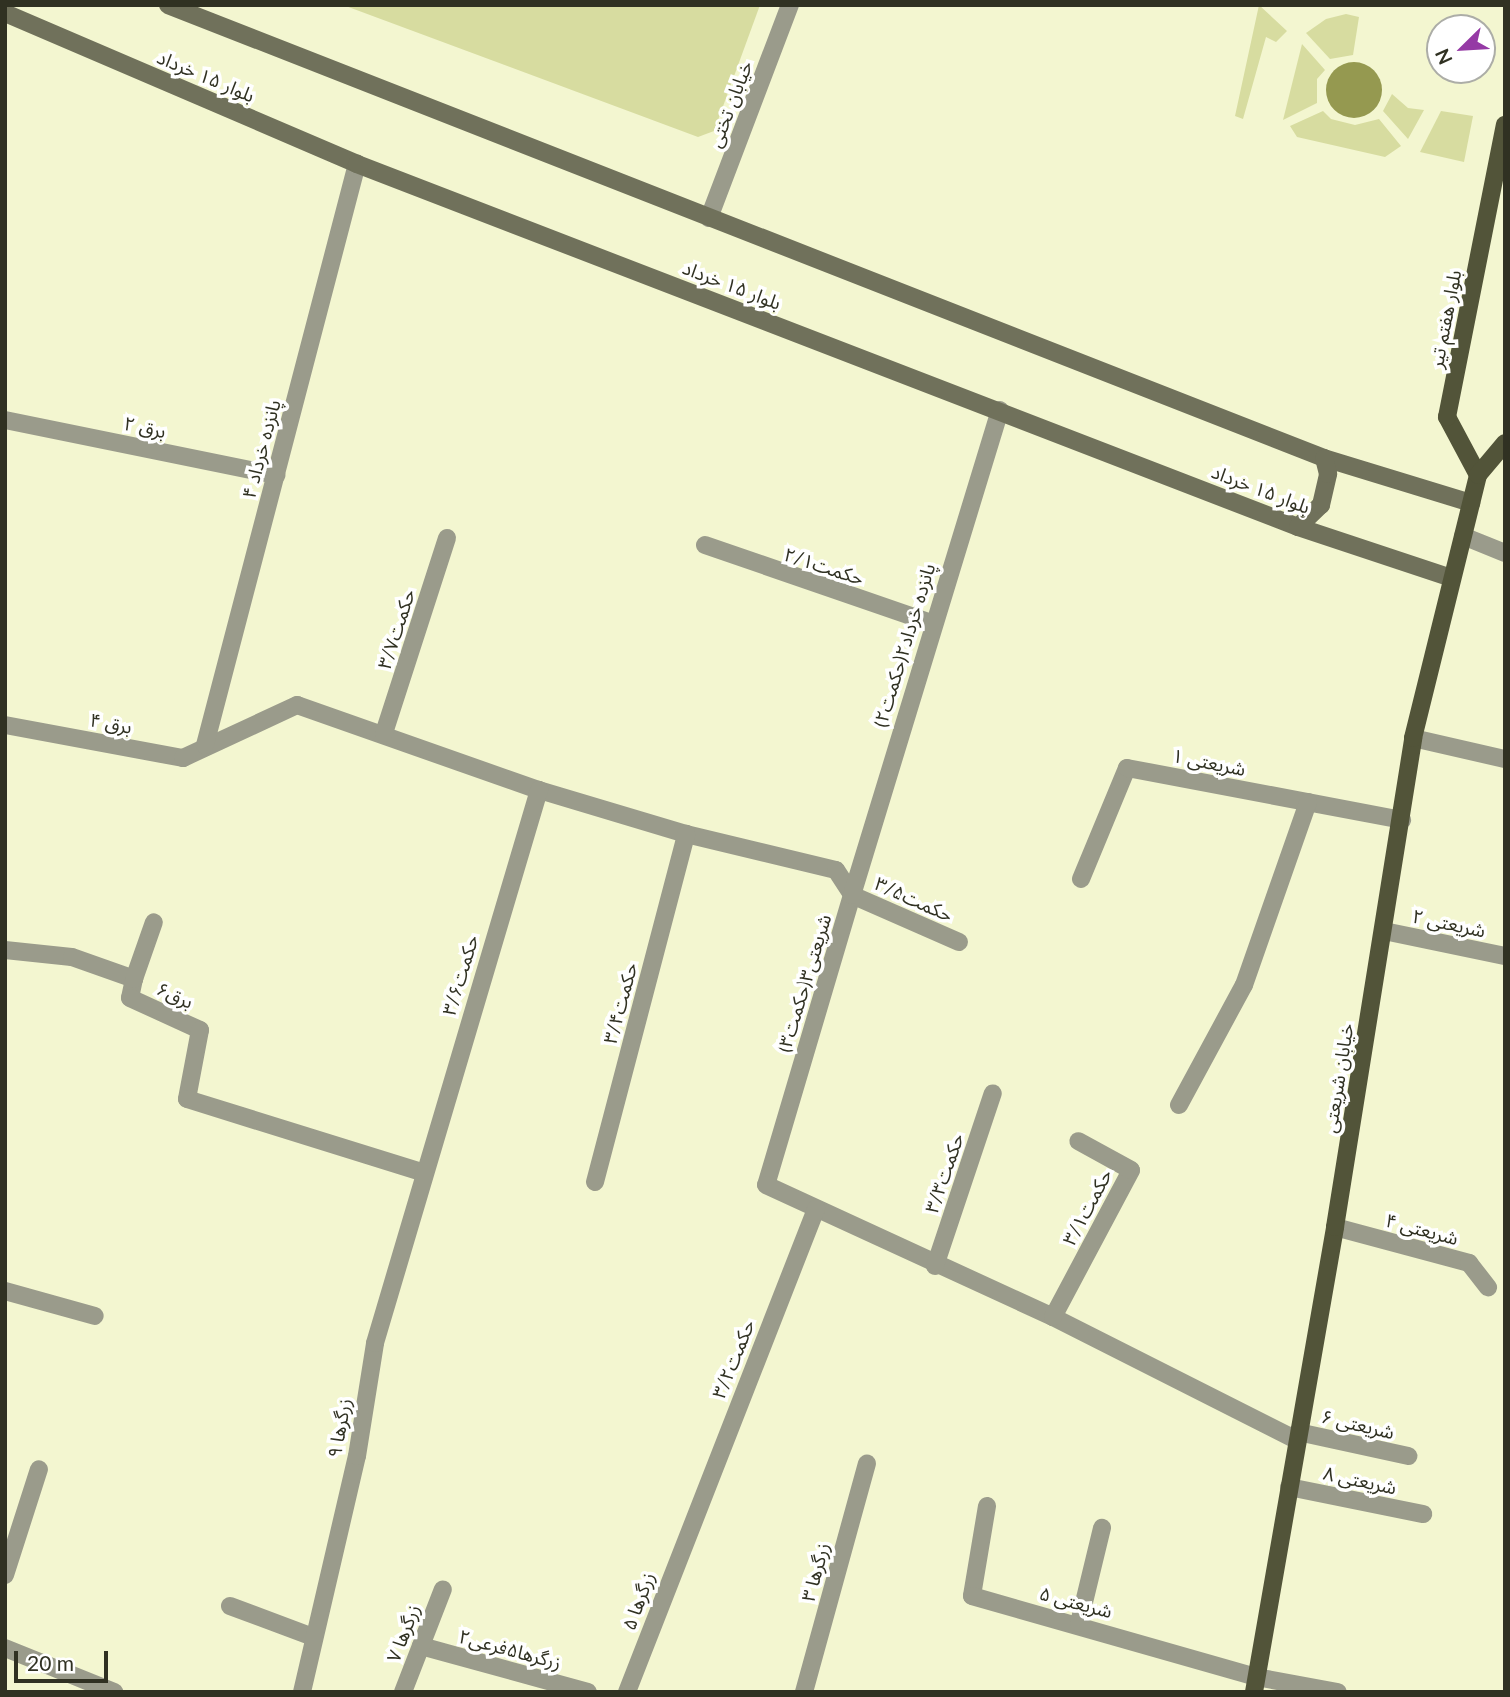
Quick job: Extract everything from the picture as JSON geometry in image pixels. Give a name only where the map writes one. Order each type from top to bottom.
[{"type":"main road","points":[[168,5],[1324,458],[1471,503]]},
{"type":"main road","name":"بلوار ۱۵ خرداد","points":[[5,13],[358,164],[1298,527],[1451,578]]},
{"type":"main road","name":"بلوار هفتم تیر","points":[[1478,475],[1447,417],[1501,165],[1505,125]]},
{"type":"main road","points":[[1478,475],[1505,443]]},
{"type":"main road","points":[[1298,527],[1321,505],[1328,474],[1324,458]]},
{"type":"main road","name":"خیابان شریعتی","points":[[1255,1684],[1335,1227],[1413,738],[1478,475]]},
{"type":"street","name":"خیابان تختی","points":[[709,218],[790,5]]},
{"type":"street","name":"پانزده خرداد ۴","points":[[205,745],[358,164]]},
{"type":"street","name":"پانزده خرداد۲(حکمت۲)","points":[[852,895],[932,623],[1000,410]]},
{"type":"street","name":"برق ۲","points":[[5,420],[276,475]]},
{"type":"street","points":[[1463,536],[1505,553]]},
{"type":"street","name":"حکمت۳/۷","points":[[384,733],[447,538]]},
{"type":"street","name":"حکمت۲/۱","points":[[705,545],[932,623]]},
{"type":"street","name":"شریعتی۳(حکمت۳)","points":[[205,745],[297,705],[384,733],[539,790],[686,834],[836,870],[852,895],[766,1185],[935,1266],[1053,1317],[1297,1436]]},
{"type":"street","name":"برق ۴","points":[[5,725],[183,758],[205,745]]},
{"type":"street","points":[[1413,738],[1505,759]]},
{"type":"street","name":"شریعتی ۱","points":[[1081,879],[1127,768],[1402,820]]},
{"type":"street","name":"حکمت۳/۶","points":[[422,1172],[539,790]]},
{"type":"street","points":[[1179,1105],[1244,985],[1308,802]]},
{"type":"street","name":"حکمت۳/۴","points":[[595,1182],[686,834]]},
{"type":"street","name":"حکمت۳/۵","points":[[852,895],[959,942]]},
{"type":"street","points":[[134,979],[154,922]]},
{"type":"street","name":"شریعتی ۲","points":[[1384,931],[1505,956]]},
{"type":"street","name":"برق۶","points":[[5,950],[72,957],[134,979],[130,998],[200,1030],[187,1099],[422,1172]]},
{"type":"street","name":"حکمت۳/۳","points":[[935,1266],[993,1093]]},
{"type":"street","name":"حکمت۳/۱","points":[[1053,1317],[1131,1170],[1078,1141]]},
{"type":"street","name":"زرگرها ۹","points":[[302,1692],[357,1456],[375,1343],[422,1172]]},
{"type":"street","name":"حکمت۳/۲","points":[[689,1525],[816,1209]]},
{"type":"street","name":"شریعتی ۴","points":[[1335,1227],[1469,1263],[1488,1287]]},
{"type":"street","points":[[5,1291],[95,1315]]},
{"type":"street","name":"شریعتی ۶","points":[[1297,1436],[1409,1457]]},
{"type":"street","name":"زرگرها ۳","points":[[804,1692],[867,1464]]},
{"type":"street","points":[[5,1574],[38,1469]]},
{"type":"street","name":"شریعتی ۸","points":[[1289,1486],[1423,1514]]},
{"type":"street","name":"شریعتی ۵","points":[[987,1506],[972,1596],[1079,1623],[1255,1684],[1338,1692]]},
{"type":"street","name":"زرگرها ۵","points":[[627,1692],[689,1525]]},
{"type":"street","points":[[1079,1623],[1102,1528]]},
{"type":"street","name":"زرگرها ۷","points":[[402,1692],[443,1588]]},
{"type":"street","points":[[230,1606],[313,1637]]},
{"type":"street","name":"زرگرها۵فرعی۲","points":[[421,1646],[588,1692]]},
{"type":"street","points":[[5,1648],[114,1692]]},
{"type":"shaded area","points":[[343,5],[760,5],[714,131],[698,137]]},
{"type":"shaded area","points":[[1259,5],[1287,31],[1276,42],[1266,37],[1243,119],[1235,116]]},
{"type":"shaded area","points":[[1346,14],[1359,17],[1353,55],[1330,59],[1306,33],[1326,19]]},
{"type":"shaded area","points":[[1302,44],[1325,70],[1317,79],[1317,103],[1283,120]]},
{"type":"shaded area","points":[[1349,62],[1359,62],[1374,70],[1380,79],[1380,101],[1374,110],[1359,118],[1349,118],[1331,106],[1326,95],[1326,85],[1338,67]]},
{"type":"shaded area","points":[[1392,94],[1408,108],[1424,110],[1408,139],[1383,111]]},
{"type":"shaded area","points":[[1323,111],[1331,119],[1355,125],[1379,119],[1401,146],[1385,157],[1297,137],[1290,126]]},
{"type":"shaded area","points":[[1441,111],[1473,116],[1464,162],[1420,152]]}]
